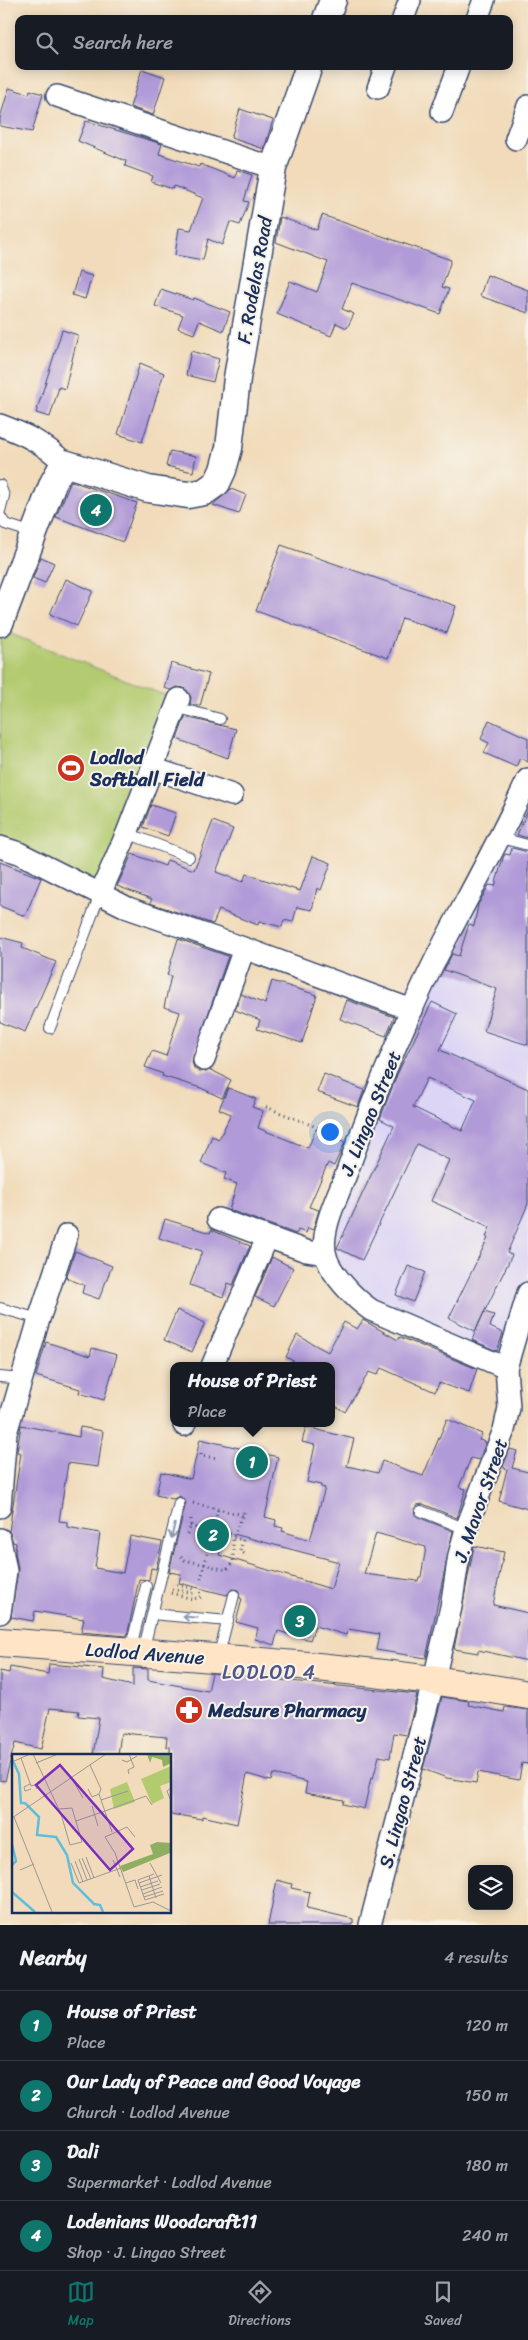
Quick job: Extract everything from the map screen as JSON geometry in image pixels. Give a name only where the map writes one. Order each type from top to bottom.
[{"type":"main road","name":"Lodlod Avenue","points":[[0,1642],[218,1659],[434,1679],[528,1695]]},
{"type":"street","points":[[327,15],[332,0]]},
{"type":"street","points":[[404,15],[410,0]]},
{"type":"street","points":[[478,15],[484,0]]},
{"type":"street","name":"F. Rodelas Road","points":[[64,462],[148,489],[188,495],[204,492],[217,483],[224,470],[229,448],[236,378],[273,168],[308,70]]},
{"type":"street","points":[[378,88],[385,70]]},
{"type":"street","points":[[442,112],[458,70]]},
{"type":"street","points":[[57,96],[273,168]]},
{"type":"street","points":[[516,139],[528,106]]},
{"type":"street","points":[[0,425],[24,433],[54,452],[64,462],[53,483],[0,623]]},
{"type":"street","points":[[100,894],[127,833],[177,703]]},
{"type":"street","points":[[152,768],[232,795]]},
{"type":"street","name":"J. Lingao Street","points":[[325,1254],[326,1232],[357,1143],[412,1010],[447,937],[501,838],[528,779]]},
{"type":"street","points":[[0,847],[19,853],[128,908],[412,1010]]},
{"type":"street","points":[[204,1060],[244,949]]},
{"type":"street","points":[[218,1219],[306,1251],[325,1254],[344,1288],[371,1310],[506,1368]]},
{"type":"street","points":[[0,1507],[6,1433],[39,1319],[67,1235]]},
{"type":"street","points":[[214,1362],[268,1238]]},
{"type":"street","name":"J. Mavor Street","points":[[434,1679],[466,1529],[504,1430],[509,1408],[506,1368],[528,1293]]},
{"type":"street","points":[[0,1539],[6,1571],[0,1613]]},
{"type":"street","name":"S. Lingao Street","points":[[370,1925],[434,1679]]},
{"type":"lane","points":[[0,485],[4,496],[0,511]]},
{"type":"lane","points":[[0,516],[5,524],[34,533]]},
{"type":"lane","points":[[177,703],[220,719]]},
{"type":"lane","points":[[127,833],[189,857]]},
{"type":"lane","points":[[501,838],[528,845]]},
{"type":"lane","points":[[50,1028],[100,894]]},
{"type":"lane","points":[[0,1308],[39,1319]]},
{"type":"lane","points":[[0,1377],[21,1379]]},
{"type":"lane","points":[[136,1653],[152,1614],[185,1503]]},
{"type":"lane","points":[[421,1511],[466,1529]]},
{"type":"lane","points":[[136,1653],[146,1586]]},
{"type":"lane","points":[[218,1659],[234,1595]]},
{"type":"lane","points":[[152,1614],[228,1621]]},
{"type":"path","points":[[266,1107],[357,1143]]},
{"type":"path","points":[[201,1454],[207,1458],[217,1458]]},
{"type":"path","points":[[183,1538],[189,1526],[185,1503],[190,1497]]},
{"type":"path","points":[[185,1503],[243,1515]]},
{"type":"path","points":[[201,1579],[218,1509]]},
{"type":"path","points":[[178,1549],[185,1560],[224,1570],[230,1568],[233,1561],[233,1538],[245,1510]]},
{"type":"path","points":[[189,1526],[243,1540],[240,1551],[245,1554]]},
{"type":"path","points":[[178,1580],[170,1578],[169,1583],[193,1589],[192,1593],[168,1588],[168,1592],[193,1599],[201,1597],[200,1589]]},
{"type":"shaded area","points":[[528,791],[528,1280],[499,1360],[361,1296],[336,1256],[335,1228],[394,1074],[450,944]]},
{"type":"green space","name":"Lodlod Softball Field","points":[[1,630],[169,697],[98,886],[0,840]]},
{"type":"building","points":[[142,70],[165,77],[153,115],[130,107]]},
{"type":"building","points":[[9,88],[29,94],[30,90],[43,94],[32,132],[0,126],[0,118]]},
{"type":"building","points":[[240,109],[273,120],[264,149],[231,138]]},
{"type":"building","points":[[86,121],[162,144],[159,154],[199,167],[200,164],[235,178],[237,170],[252,175],[244,201],[249,202],[240,225],[230,222],[222,245],[208,239],[203,260],[175,255],[179,228],[191,230],[203,198],[174,186],[173,189],[151,182],[153,176],[125,166],[126,161],[78,141]]},
{"type":"building","points":[[322,215],[451,260],[442,287],[449,289],[440,314],[352,283],[342,309],[354,314],[347,328],[336,323],[331,336],[277,314],[290,281],[317,292],[328,262],[276,242],[280,217],[317,230]]},
{"type":"building","points":[[79,272],[92,276],[85,299],[72,295]]},
{"type":"building","points":[[487,275],[528,290],[528,313],[480,296]]},
{"type":"building","points":[[161,289],[193,300],[194,298],[230,312],[223,331],[199,321],[194,334],[178,328],[183,315],[155,306]]},
{"type":"building","points":[[62,330],[78,335],[65,389],[59,387],[50,417],[36,413]]},
{"type":"building","points":[[191,351],[219,359],[213,382],[186,375]]},
{"type":"building","points":[[140,363],[164,373],[142,442],[118,434]]},
{"type":"building","points":[[170,451],[196,456],[193,472],[166,466]]},
{"type":"building","points":[[71,481],[137,503],[123,542],[56,517]]},
{"type":"building","points":[[231,489],[246,495],[239,514],[213,505]]},
{"type":"building","points":[[281,545],[456,606],[447,633],[402,618],[388,658],[256,611]]},
{"type":"building","points":[[41,557],[54,563],[45,583],[33,578]]},
{"type":"building","points":[[66,579],[93,591],[77,626],[50,614]]},
{"type":"building","points":[[171,663],[209,674],[200,706],[190,704],[191,697],[184,688],[177,687],[171,690],[164,688]]},
{"type":"building","points":[[185,717],[236,729],[228,758],[177,739]]},
{"type":"building","points":[[489,720],[528,738],[528,762],[520,758],[516,767],[484,753],[489,743],[481,739]]},
{"type":"building","points":[[151,805],[176,813],[168,836],[143,827]]},
{"type":"building","points":[[528,810],[528,838],[517,835]]},
{"type":"building","points":[[213,821],[233,829],[216,872],[243,882],[246,874],[300,891],[313,856],[331,863],[321,890],[317,888],[312,910],[297,907],[293,922],[284,920],[282,927],[259,921],[258,925],[219,910],[213,924],[150,903],[152,899],[117,886],[132,854],[165,866],[167,860],[194,870]]},
{"type":"building","points":[[512,848],[528,852],[528,1045],[484,1031],[497,989],[444,970],[452,954],[459,956],[469,924],[474,926],[478,905],[489,885],[495,886],[503,858],[505,854],[510,855]]},
{"type":"building","points":[[0,862],[41,878],[25,916],[0,906]]},
{"type":"building","points":[[0,937],[23,943],[22,948],[56,962],[25,1032],[0,1022]]},
{"type":"building","points":[[178,939],[228,956],[192,1062],[194,1068],[199,1072],[211,1070],[231,1080],[222,1098],[201,1088],[162,1076],[163,1074],[145,1067],[152,1051],[166,1056],[180,1012],[164,1007],[171,976],[167,975]]},
{"type":"building","points":[[272,981],[317,995],[302,1043],[257,1029],[260,1020],[235,1010],[241,994],[265,1004]]},
{"type":"building","points":[[347,1000],[394,1017],[386,1036],[340,1019]]},
{"type":"building","points":[[432,1002],[457,1014],[440,1050],[528,1089],[528,1204],[507,1253],[512,1255],[475,1331],[449,1318],[488,1238],[486,1237],[490,1227],[431,1201],[449,1160],[417,1144],[362,1260],[337,1248],[394,1126],[380,1119],[397,1075]],"holes":[[[427,1078],[476,1100],[462,1131],[413,1107]]]},
{"type":"building","points":[[324,1074],[364,1090],[358,1107],[317,1092]]},
{"type":"building","points":[[228,1088],[256,1099],[252,1107],[263,1111],[258,1128],[308,1148],[316,1129],[345,1142],[334,1166],[328,1163],[309,1207],[319,1210],[313,1230],[308,1228],[306,1233],[298,1230],[296,1234],[229,1210],[237,1184],[224,1179],[226,1173],[201,1163],[212,1136],[219,1139],[231,1114],[219,1109]]},
{"type":"building","points":[[165,1219],[210,1233],[211,1230],[250,1246],[233,1285],[228,1283],[223,1297],[190,1285],[202,1251],[159,1238]]},
{"type":"building","points":[[75,1251],[112,1266],[99,1299],[82,1293],[84,1285],[66,1278]]},
{"type":"building","points":[[272,1257],[293,1268],[274,1306],[255,1297]]},
{"type":"building","points":[[408,1266],[425,1272],[413,1302],[396,1295]]},
{"type":"building","points":[[177,1310],[205,1323],[192,1352],[164,1340]]},
{"type":"building","points":[[484,1312],[494,1315],[490,1327],[503,1333],[497,1351],[472,1340]]},
{"type":"building","points":[[363,1320],[398,1340],[400,1337],[477,1369],[469,1393],[439,1383],[435,1392],[381,1368],[377,1375],[369,1372],[345,1412],[335,1406],[335,1362],[295,1362],[286,1357],[297,1335],[328,1352],[344,1322],[357,1329]]},
{"type":"building","points":[[46,1342],[90,1356],[92,1348],[117,1355],[104,1400],[79,1393],[80,1389],[36,1376]]},
{"type":"building","points":[[447,1419],[482,1434],[479,1440],[486,1442],[479,1460],[471,1458],[459,1487],[466,1489],[457,1518],[423,1504],[417,1505],[414,1509],[415,1515],[418,1517],[453,1531],[426,1658],[376,1650],[379,1634],[348,1629],[346,1635],[315,1626],[310,1640],[278,1631],[274,1645],[255,1639],[258,1628],[236,1622],[242,1599],[238,1590],[232,1589],[227,1595],[179,1583],[181,1574],[169,1572],[186,1502],[180,1496],[173,1499],[156,1495],[161,1472],[191,1479],[200,1439],[278,1457],[265,1517],[276,1520],[275,1526],[283,1528],[282,1531],[310,1540],[325,1488],[321,1487],[321,1485],[307,1482],[315,1445],[302,1442],[306,1427],[354,1439],[347,1466],[378,1473],[382,1461],[423,1476]],"holes":[[[226,1532],[339,1562],[331,1589],[219,1555]],[[376,1533],[426,1547],[421,1577],[419,1577],[418,1581],[364,1574]]]},
{"type":"building","points":[[21,1425],[79,1437],[80,1427],[103,1431],[98,1467],[68,1463],[59,1521],[67,1522],[67,1527],[100,1533],[95,1568],[123,1573],[130,1536],[162,1542],[156,1569],[151,1568],[149,1580],[139,1579],[127,1636],[81,1632],[84,1619],[35,1611],[33,1621],[11,1617],[18,1569],[15,1551],[16,1543],[13,1542],[9,1531],[21,1453],[17,1452]]},
{"type":"building","points":[[510,1449],[517,1451],[512,1468],[528,1472],[528,1509],[499,1501],[507,1469],[503,1467]]},
{"type":"building","points":[[474,1546],[504,1552],[493,1605],[528,1613],[528,1661],[478,1650],[478,1653],[454,1649]]},
{"type":"building","points":[[49,1664],[104,1669],[103,1679],[133,1686],[133,1668],[148,1669],[148,1680],[208,1691],[212,1673],[417,1694],[407,1735],[394,1733],[390,1758],[379,1756],[373,1779],[371,1778],[364,1809],[343,1804],[344,1800],[305,1793],[307,1782],[273,1774],[271,1781],[247,1774],[237,1824],[202,1816],[202,1819],[171,1814],[171,1754],[170,1747],[166,1746],[167,1737],[121,1733],[118,1754],[93,1754],[99,1718],[78,1716],[79,1711],[50,1708],[41,1749],[15,1743],[5,1781],[0,1780],[0,1671],[9,1673],[10,1667],[48,1674]]},
{"type":"building","points":[[442,1697],[469,1701],[468,1705],[504,1712],[505,1707],[528,1710],[528,1764],[522,1763],[519,1780],[478,1772],[476,1783],[447,1778],[423,1769]]},
{"type":"building","points":[[277,1880],[292,1884],[291,1888],[310,1892],[307,1908],[353,1919],[353,1925],[268,1925]]},
{"type":"place","name":"Lodenians Woodcraft11","points":[[96,510]]},
{"type":"place","name":"Lodlod Softball Field","points":[[71,768]]},
{"type":"place","name":"House of Priest","points":[[252,1462]]},
{"type":"place","name":"Our Lady of Peace and Good Voyage","points":[[213,1535]]},
{"type":"place","name":"Dali","points":[[300,1621]]},
{"type":"place","name":"Medsure Pharmacy","points":[[189,1710]]},
{"type":"district","name":"LODLOD 4","points":[[269,1672]]}]
